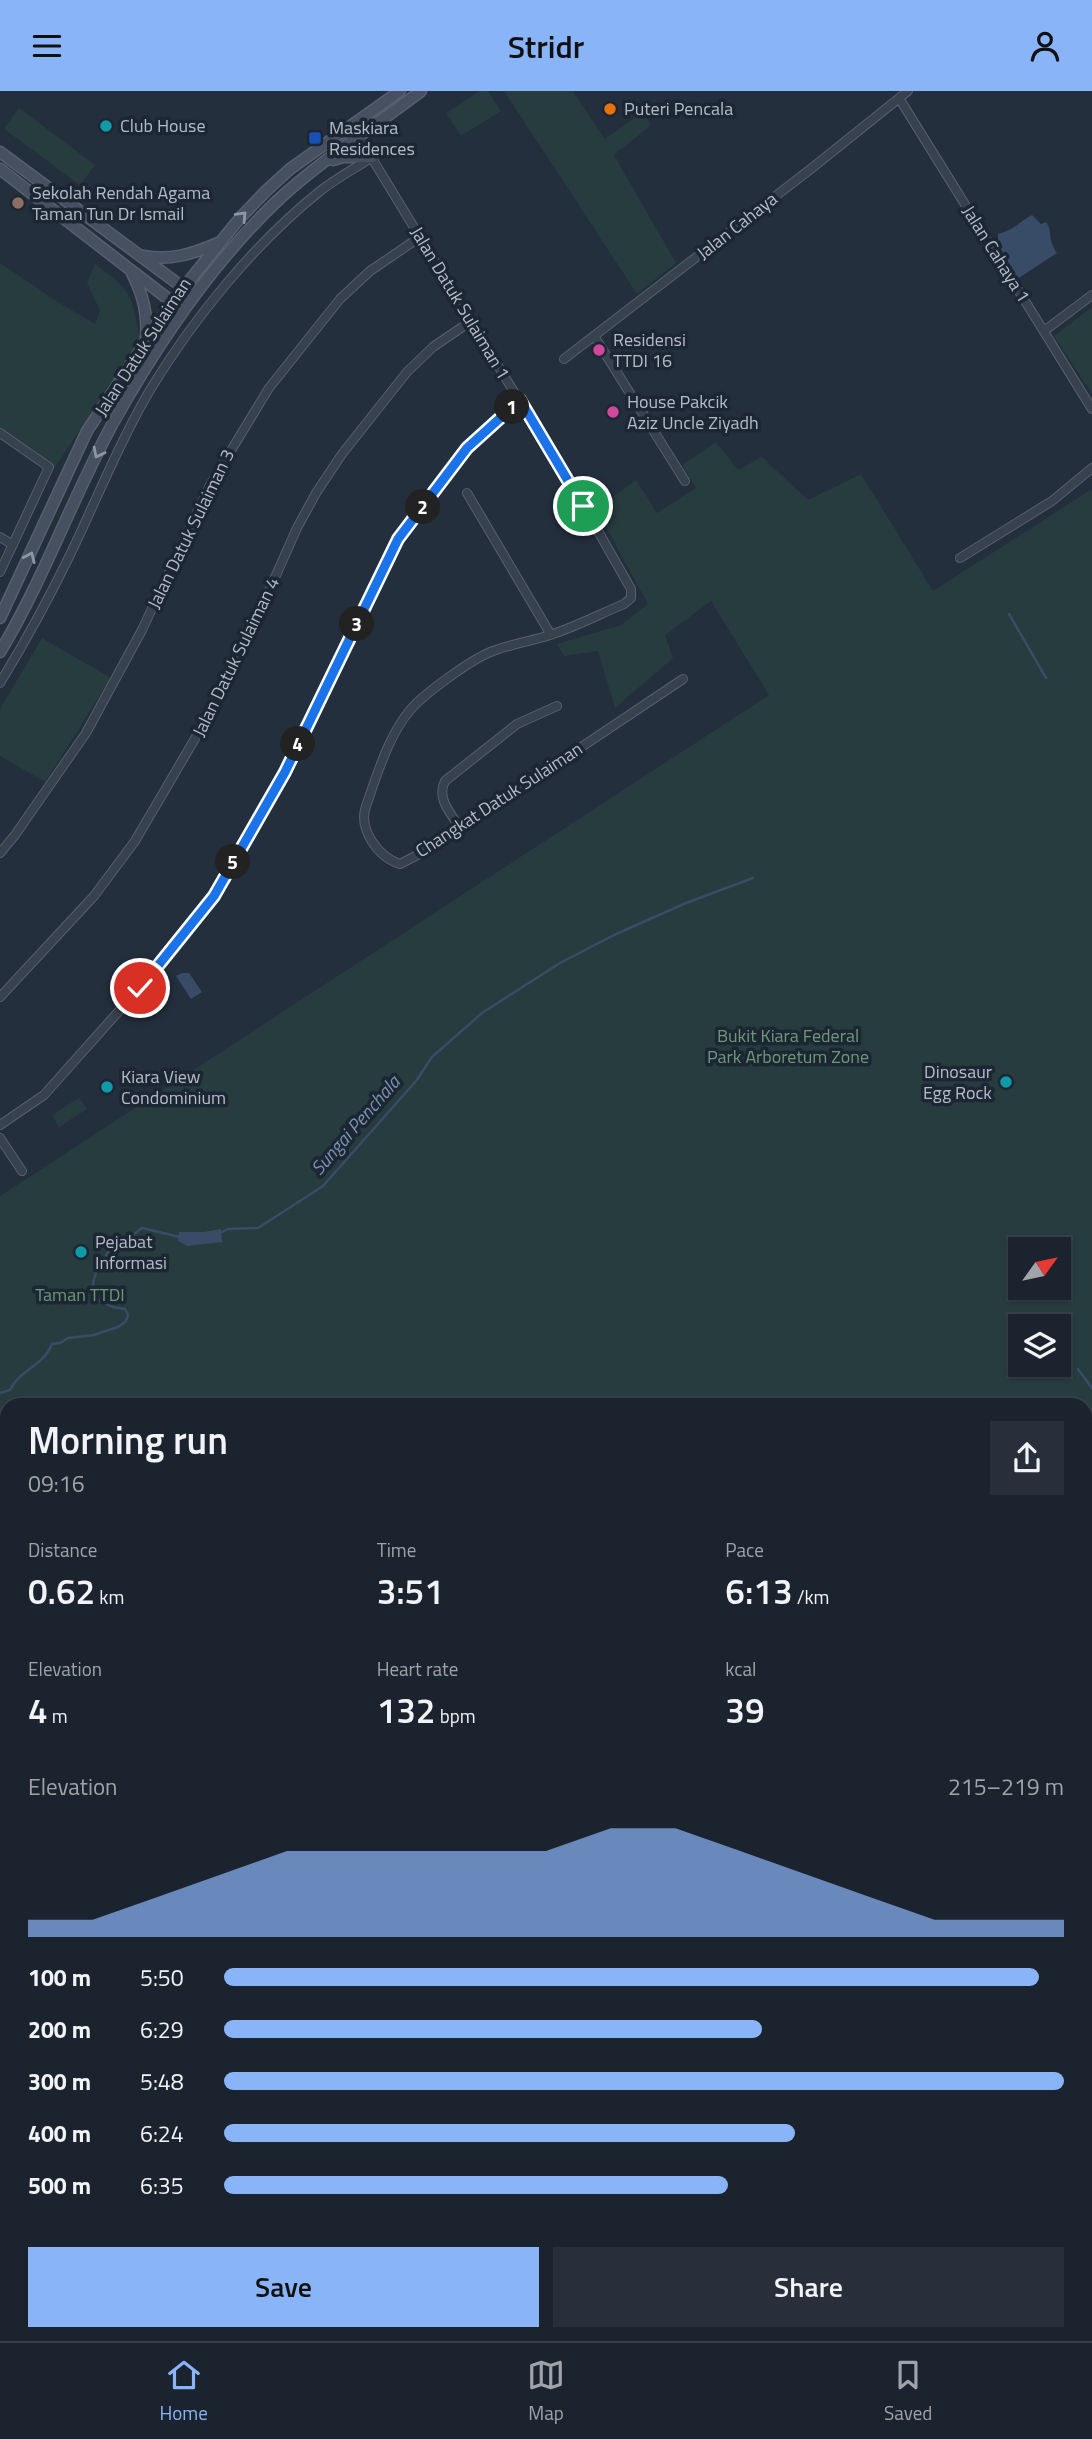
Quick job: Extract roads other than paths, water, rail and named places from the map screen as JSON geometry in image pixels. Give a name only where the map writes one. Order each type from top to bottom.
[{"type":"main road","name":"Jalan Datuk Sulaiman","points":[[0,618],[4,604],[87,431],[183,287],[240,218],[290,169],[400,91]]},
{"type":"main road","name":"Jalan Datuk Sulaiman","points":[[0,652],[28,601],[113,423],[195,296],[276,202],[421,91]]},
{"type":"main road","points":[[0,152],[195,296]]},
{"type":"main road","points":[[325,163],[343,157],[372,157]]},
{"type":"main road","points":[[0,169],[184,311]]},
{"type":"main road","points":[[140,256],[162,259],[181,257],[220,242]]},
{"type":"main road","points":[[131,269],[145,303],[146,341]]},
{"type":"main road","points":[[87,431],[99,419],[105,418],[113,423]]},
{"type":"street","name":"Jalan Cahaya","points":[[564,359],[908,91]]},
{"type":"street","name":"Jalan Cahaya 1","points":[[899,98],[1092,409]]},
{"type":"street","name":"Jalan Datuk Sulaiman 1","points":[[351,125],[590,517]]},
{"type":"street","name":"Jalan Datuk Sulaiman","points":[[0,683],[40,615],[151,389],[188,334],[219,293],[268,238],[319,192],[372,157]]},
{"type":"street","name":"Jalan Datuk Sulaiman 3","points":[[0,853],[86,733],[142,630],[210,485],[269,388],[340,299],[370,271],[420,237]]},
{"type":"street","points":[[1044,331],[1092,295]]},
{"type":"street","name":"Jalan Datuk Sulaiman 4","points":[[0,997],[94,896],[135,841],[210,713],[244,647],[297,528],[341,454],[407,372],[433,347],[471,321]]},
{"type":"street","points":[[594,336],[685,481]]},
{"type":"street","points":[[0,1125],[44,1095],[168,956],[214,896],[285,772],[398,539],[467,448],[520,400]]},
{"type":"street","points":[[0,433],[49,467],[0,572]]},
{"type":"street","points":[[960,558],[1052,501],[1092,468]]},
{"type":"street","points":[[467,493],[551,635]]},
{"type":"street","name":"Changkat Datuk Sulaiman","points":[[590,517],[631,589],[631,598],[624,604],[551,635],[491,651],[441,683],[410,710],[386,750],[363,814],[366,830],[382,854],[400,864],[429,849],[683,679]]},
{"type":"street","points":[[0,537],[13,545]]},
{"type":"street","points":[[460,828],[441,797],[445,781],[517,724],[557,706]]},
{"type":"street","points":[[0,1138],[22,1171]]},
{"type":"water","points":[[1032,215],[1041,224],[1046,222],[1057,253],[1017,279],[998,250],[998,234]]},
{"type":"water","points":[[189,973],[202,992],[191,999],[176,976]]},
{"type":"water","points":[[221,1229],[222,1242],[187,1246],[178,1241],[179,1232]]},
{"type":"waterway","points":[[1009,614],[1046,678]]},
{"type":"waterway","name":"Sungai Penchala","points":[[220,1233],[228,1229],[258,1228],[323,1186],[416,1081],[432,1057],[482,1013],[560,963],[614,935],[686,903],[753,878]]},
{"type":"waterway","name":"Sungai Penchala","points":[[0,1393],[10,1390],[20,1377],[43,1358],[52,1344],[68,1338],[94,1335],[118,1327],[126,1321],[128,1315],[125,1309],[113,1307],[94,1298],[93,1284],[97,1271],[112,1246],[121,1244],[142,1228],[180,1237]]},
{"type":"waterway","points":[[1078,1369],[1092,1388]]},
{"type":"place","name":"Puteri Pencala","points":[[610,109]]},
{"type":"place","name":"Club House","points":[[106,126]]},
{"type":"place","name":"Maskiara Residences","points":[[315,138]]},
{"type":"place","name":"Sekolah Rendah Agama Taman Tun Dr Ismail","points":[[18,203]]},
{"type":"place","name":"Residensi TTDI 16","points":[[599,350]]},
{"type":"place","name":"House Pakcik Aziz Uncle Ziyadh","points":[[613,412]]},
{"type":"place","name":"Dinosaur Egg Rock","points":[[1006,1082]]},
{"type":"place","name":"Kiara View Condominium","points":[[107,1087]]},
{"type":"place","name":"Pejabat Informasi","points":[[81,1252]]},
{"type":"park label","name":"Bukit Kiara Federal Park Arboretum Zone","points":[[788,1046]]},
{"type":"park label","name":"Taman TTDI","points":[[80,1295]]}]
